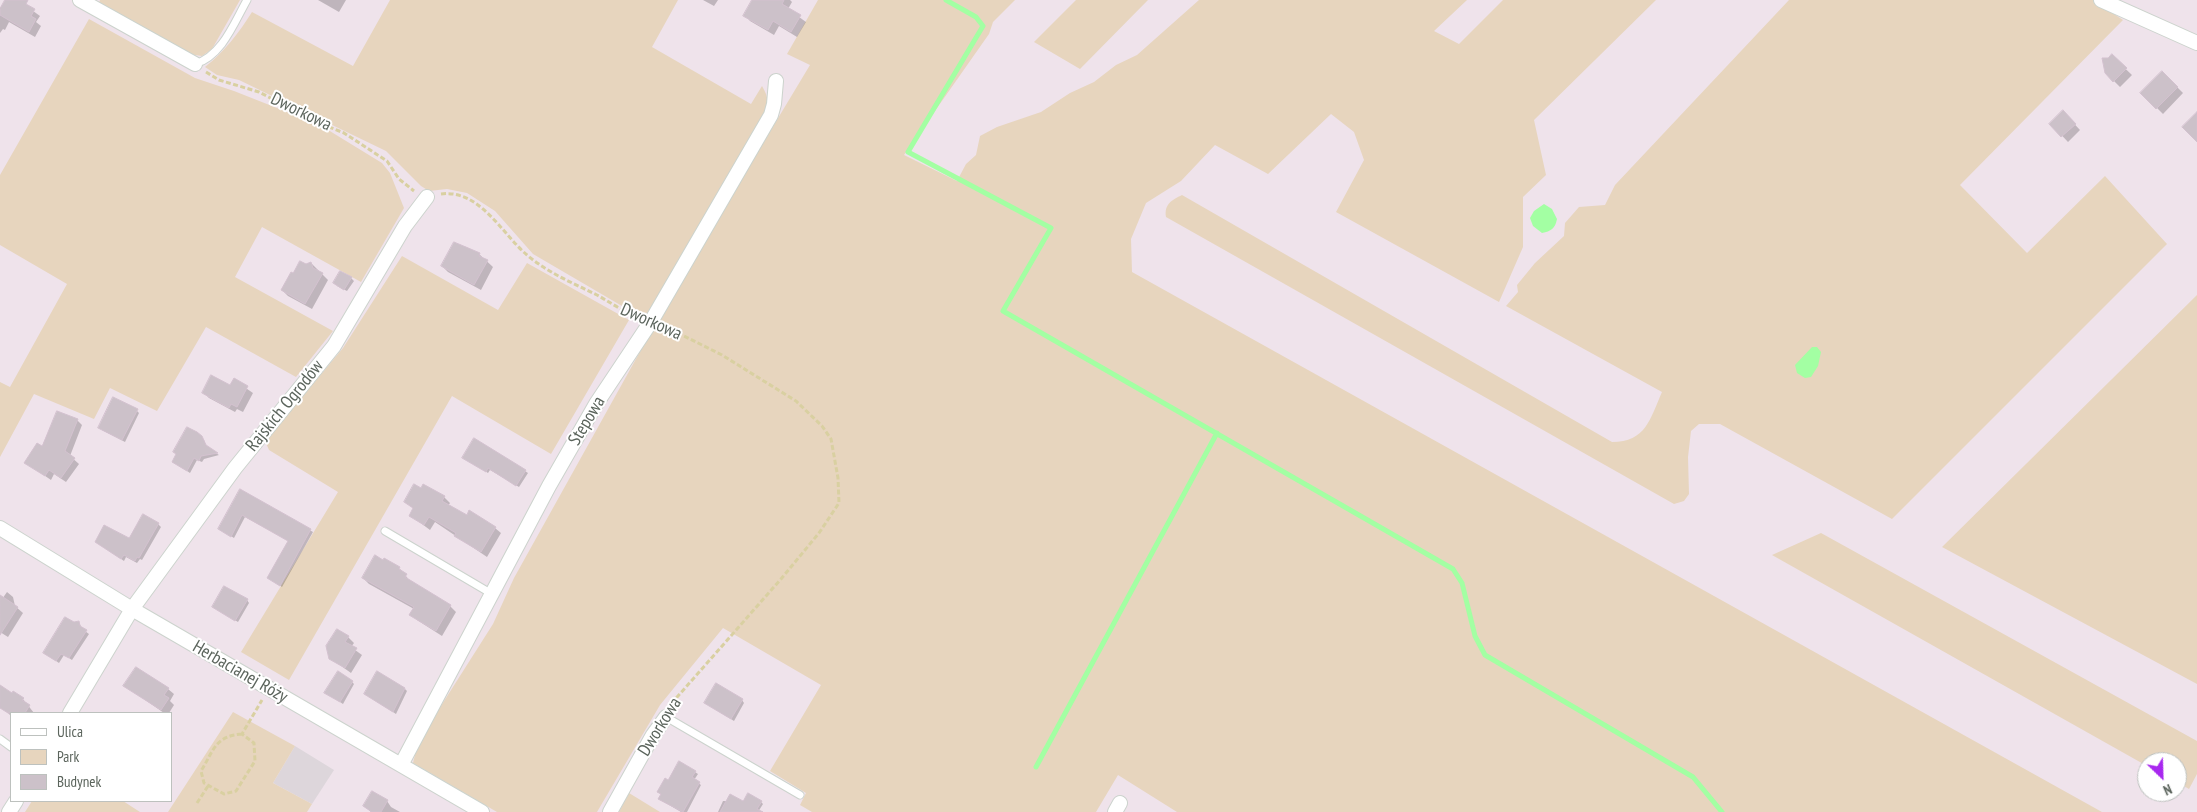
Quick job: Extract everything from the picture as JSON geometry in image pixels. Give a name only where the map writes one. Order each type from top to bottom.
[{"type":"street","points":[[80,0],[195,64]]},
{"type":"street","points":[[2101,0],[2197,43]]},
{"type":"street","name":"Stepowa","points":[[401,765],[549,486],[596,404],[652,320],[771,116],[776,81]]},
{"type":"street","name":"Rajskich Ogrodów","points":[[71,712],[132,609],[235,468],[334,346],[405,226],[427,197]]},
{"type":"street","name":"Herbacianej Róży","points":[[0,528],[132,609],[482,812]]},
{"type":"street","name":"Dworkowa","points":[[610,812],[653,734],[666,717]]},
{"type":"lane","points":[[195,64],[205,62],[215,54],[247,0]]},
{"type":"lane","points":[[386,530],[492,594]]},
{"type":"lane","points":[[666,717],[800,795]]},
{"type":"path","name":"Dworkowa","points":[[195,64],[219,80],[259,92],[317,122],[344,133],[387,161],[399,179],[414,191],[427,197],[448,193],[478,204],[528,256],[562,278],[632,315],[652,320],[722,356],[796,401],[822,426],[831,439],[838,478],[839,503],[819,533],[726,643],[671,704],[666,717]]},
{"type":"path","points":[[242,734],[265,696]]},
{"type":"path","points":[[242,734],[254,743],[255,761],[236,791],[224,794],[204,783],[201,771],[219,741],[229,735],[242,734]]},
{"type":"path","points":[[197,803],[208,786]]},
{"type":"shaded area","points":[[1544,204],[1552,209],[1557,219],[1552,229],[1542,233],[1533,226],[1530,218],[1534,211]]},
{"type":"shaded area","points":[[1812,347],[1817,347],[1821,352],[1818,366],[1811,377],[1805,378],[1797,373],[1795,365]]},
{"type":"shaded area","points":[[295,746],[334,770],[312,804],[273,783]]},
{"type":"green space","points":[[100,0],[240,0],[212,49],[202,56],[188,54],[99,3]]},
{"type":"green space","points":[[390,0],[678,0],[652,47],[751,104],[762,86],[768,101],[766,118],[651,312],[642,314],[622,306],[533,254],[495,211],[467,193],[447,189],[429,191],[421,186],[386,151],[239,80],[217,75],[205,67],[231,42],[252,12],[353,66]]},
{"type":"green space","points":[[818,0],[1015,0],[993,22],[989,34],[904,155],[957,181],[966,164],[976,155],[980,136],[997,127],[1041,112],[1070,93],[1094,82],[1116,65],[1137,55],[1199,0],[1467,0],[1434,31],[1459,44],[1503,0],[1656,0],[1534,120],[1546,175],[1523,197],[1523,247],[1499,302],[1336,212],[1364,160],[1354,132],[1331,114],[1268,174],[1215,145],[1181,181],[1146,203],[1131,239],[1132,272],[2102,812],[1177,812],[1118,775],[1096,812],[812,812],[800,805],[806,793],[770,771],[821,685],[723,628],[660,705],[597,812],[497,812],[413,763],[418,742],[493,624],[514,578],[671,296],[810,65],[787,54]]},
{"type":"green space","points":[[1076,0],[1148,0],[1080,69],[1034,42]]},
{"type":"green space","points":[[1789,0],[2093,0],[2123,20],[1960,185],[2027,253],[2105,176],[2167,244],[1892,519],[1720,424],[1699,424],[1691,431],[1688,457],[1689,494],[1684,501],[1674,504],[1166,217],[1168,206],[1182,195],[1612,442],[1632,438],[1640,433],[1650,420],[1662,392],[1506,306],[1518,292],[1517,285],[1535,263],[1564,236],[1565,223],[1579,207],[1605,205],[1615,185]]},
{"type":"green space","points":[[89,19],[195,78],[234,91],[320,125],[382,163],[390,173],[404,208],[361,282],[262,227],[235,277],[333,331],[296,377],[206,327],[157,411],[110,388],[94,419],[34,394],[0,457],[0,382],[10,387],[67,284],[0,245],[0,175]]},
{"type":"green space","points":[[402,256],[498,310],[527,263],[629,320],[551,454],[452,396],[289,680],[241,652],[338,492],[269,450],[265,441],[343,348]]},
{"type":"green space","points":[[2197,295],[2197,684],[1942,547]]},
{"type":"green space","points":[[1821,533],[2197,741],[2197,774],[2189,789],[2187,788],[2187,752],[2137,752],[2137,760],[1772,555]]},
{"type":"green space","points":[[233,712],[295,746],[273,783],[312,804],[307,812],[168,812]]},
{"type":"green space","points":[[629,793],[660,812],[619,812]]},
{"type":"green space","points":[[31,802],[125,802],[140,812],[25,812]]},
{"type":"building","points":[[5,0],[28,0],[26,4],[35,9],[31,16],[36,19],[29,32],[0,15],[0,9]]},
{"type":"building","points":[[752,0],[784,0],[782,4],[801,15],[791,32],[773,21],[768,30],[743,16]]},
{"type":"building","points":[[2112,54],[2127,68],[2113,82],[2105,73],[2102,58],[2108,58]]},
{"type":"building","points":[[2162,71],[2178,87],[2156,109],[2140,93]]},
{"type":"building","points":[[2063,110],[2076,124],[2061,137],[2049,124]]},
{"type":"building","points":[[2197,112],[2197,142],[2182,127]]},
{"type":"building","points":[[454,242],[480,253],[479,256],[488,260],[474,285],[441,266]]},
{"type":"building","points":[[300,261],[306,264],[311,262],[313,268],[323,273],[305,304],[281,290]]},
{"type":"building","points":[[340,271],[352,277],[344,290],[333,283]]},
{"type":"building","points":[[211,375],[230,385],[234,378],[248,386],[237,407],[231,404],[229,408],[202,393]]},
{"type":"building","points":[[113,397],[138,409],[122,440],[98,428]]},
{"type":"building","points":[[57,411],[78,419],[65,451],[75,458],[61,478],[49,470],[45,476],[24,463],[37,443],[42,446]]},
{"type":"building","points":[[187,427],[202,436],[206,445],[218,453],[201,456],[199,461],[194,458],[187,471],[172,462],[176,454],[173,452]]},
{"type":"building","points":[[474,438],[526,470],[516,486],[488,468],[486,472],[462,458]]},
{"type":"building","points":[[414,484],[421,488],[423,484],[445,496],[442,501],[467,515],[469,510],[496,527],[481,552],[454,536],[456,533],[429,517],[424,525],[409,516],[413,508],[404,502]]},
{"type":"building","points":[[240,489],[311,529],[280,586],[267,578],[288,541],[242,515],[231,537],[218,529]]},
{"type":"building","points":[[143,514],[159,523],[139,558],[137,557],[135,561],[124,555],[121,559],[95,542],[104,525],[129,538]]},
{"type":"building","points":[[375,555],[400,567],[399,569],[407,574],[405,577],[451,605],[436,631],[409,615],[414,607],[362,578]]},
{"type":"building","points":[[224,586],[248,599],[235,621],[212,607]]},
{"type":"building","points":[[0,595],[18,607],[0,635]]},
{"type":"building","points":[[65,617],[74,622],[79,621],[80,626],[87,630],[69,658],[61,654],[56,661],[43,653]]},
{"type":"building","points":[[337,629],[349,636],[345,642],[357,648],[345,668],[329,659],[326,646]]},
{"type":"building","points":[[136,667],[169,688],[164,695],[169,698],[161,710],[123,686]]},
{"type":"building","points":[[338,671],[353,681],[340,702],[324,693]]},
{"type":"building","points":[[377,671],[405,688],[393,712],[364,694]]},
{"type":"building","points":[[716,683],[743,699],[731,719],[704,703]]},
{"type":"building","points":[[0,685],[24,698],[22,700],[30,705],[26,712],[8,713],[0,708]]},
{"type":"building","points":[[679,761],[696,771],[692,777],[700,782],[683,812],[658,799],[661,794],[657,792],[665,778],[668,780]]},
{"type":"building","points":[[372,791],[388,800],[381,812],[372,812],[363,806]]},
{"type":"building","points":[[748,793],[762,801],[757,809],[763,812],[720,812],[730,794],[743,801]]},
{"type":"waterway","points":[[946,0],[976,17],[983,26],[908,152],[1051,228],[1003,311],[1453,569],[1462,583],[1475,636],[1485,655],[1693,777],[1722,812]]},
{"type":"waterway","points":[[1036,767],[1217,433]]}]
